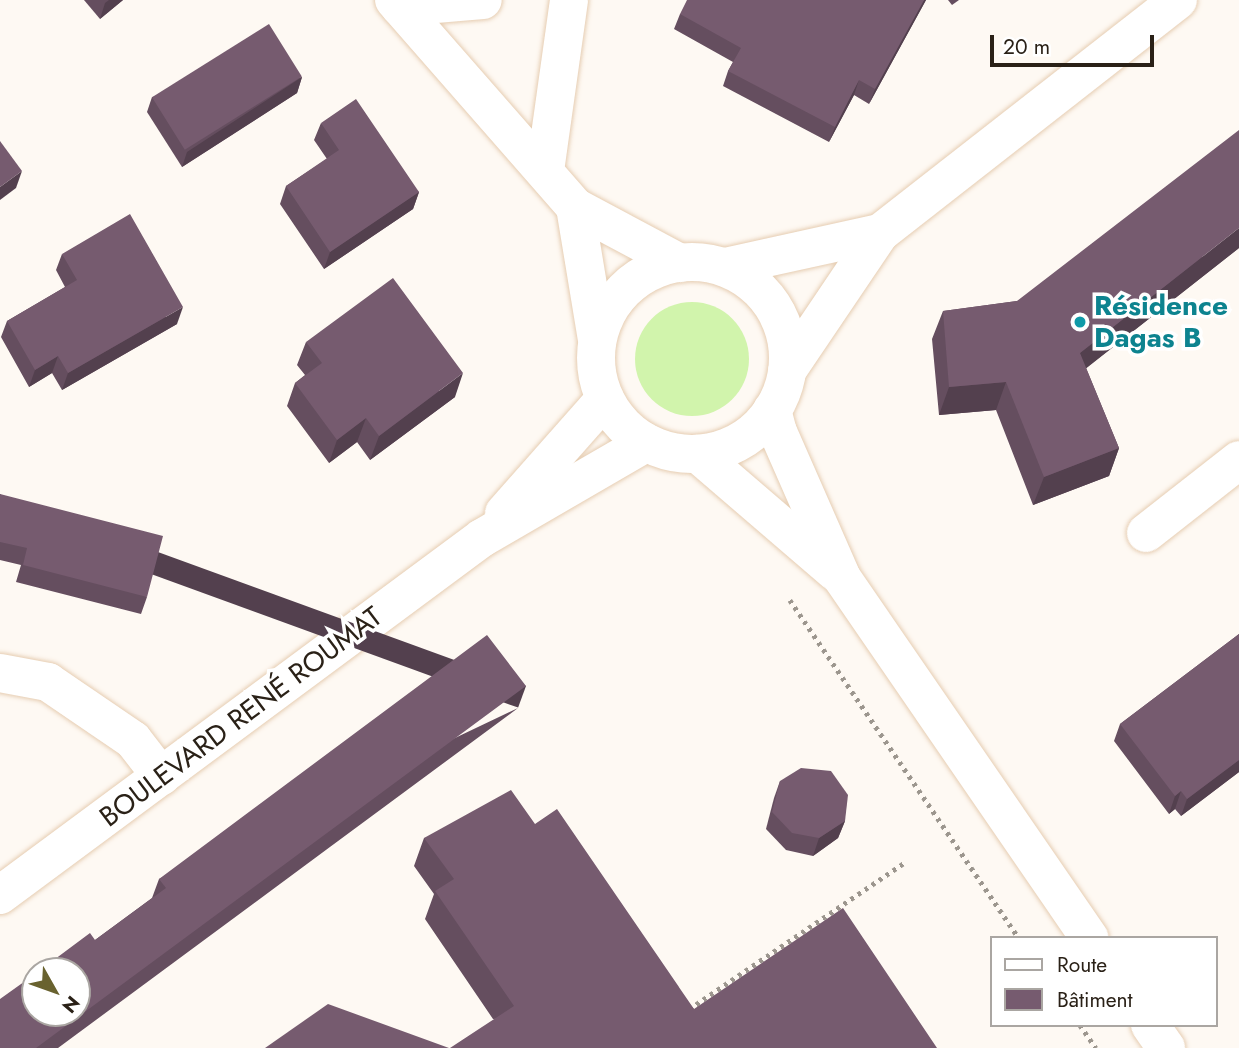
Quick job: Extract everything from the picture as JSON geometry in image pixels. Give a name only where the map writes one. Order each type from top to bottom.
[{"type":"street","points":[[397,4],[483,0]]},
{"type":"street","points":[[545,171],[569,0]]},
{"type":"street","points":[[575,207],[597,340],[596,371],[605,399],[622,424],[646,443],[675,453],[698,454],[740,441],[758,428],[772,410],[787,371],[880,233],[1178,0]]},
{"type":"street","points":[[397,4],[575,207],[680,263]]},
{"type":"street","points":[[725,267],[880,233]]},
{"type":"street","points":[[597,340],[607,312],[625,288],[650,271],[680,263],[702,262],[725,267],[747,279],[767,297],[780,319],[788,345],[787,371]]},
{"type":"street","name":"BOULEVARD RENÉ ROUMAT","points":[[482,538],[605,399]]},
{"type":"street","points":[[772,410],[778,432],[842,578],[1088,936]]},
{"type":"street","name":"BOULEVARD RENÉ ROUMAT","points":[[0,895],[482,538],[646,443]]},
{"type":"street","points":[[698,454],[842,578]]},
{"type":"street","points":[[1146,533],[1239,460]]},
{"type":"street","points":[[0,673],[48,682],[134,740],[161,776]]},
{"type":"street","points":[[1151,1027],[1166,1048]]},
{"type":"path","points":[[785,593],[1018,936]]},
{"type":"path","points":[[684,1013],[905,862]]},
{"type":"path","points":[[1081,1027],[1096,1048]]},
{"type":"green space","points":[[692,302],[714,307],[732,319],[744,337],[749,359],[744,381],[732,399],[714,411],[692,416],[670,411],[652,399],[640,381],[635,359],[640,337],[652,319],[670,307]]},
{"type":"building","points":[[687,0],[924,0],[875,89],[859,80],[835,127],[728,71],[741,48],[680,14]]},
{"type":"building","points":[[269,24],[302,77],[185,150],[152,97]]},
{"type":"building","points":[[356,99],[419,192],[330,252],[286,186],[339,150],[321,123]]},
{"type":"building","name":"Résidence Dagas B","points":[[1239,130],[1239,228],[1080,353],[1119,448],[1044,477],[1006,382],[949,387],[943,311],[1017,301]]},
{"type":"building","points":[[0,141],[22,171],[0,187]]},
{"type":"building","points":[[130,214],[183,307],[68,373],[58,356],[35,370],[7,321],[77,280],[62,254]]},
{"type":"building","points":[[393,278],[463,373],[379,436],[366,418],[337,440],[295,383],[322,363],[306,342]]},
{"type":"building","points":[[0,494],[163,536],[147,597],[23,565],[27,548],[0,542]]},
{"type":"building","points":[[1239,634],[1239,760],[1187,799],[1181,791],[1175,796],[1120,724]]},
{"type":"building","points":[[487,635],[526,686],[91,1007],[91,957],[58,957],[90,933],[95,940],[166,888],[159,879]]},
{"type":"building","points":[[801,768],[831,771],[848,795],[845,821],[819,838],[792,833],[772,812],[780,781]]},
{"type":"building","points":[[511,790],[535,824],[557,809],[694,1009],[843,908],[937,1048],[450,1048],[514,1006],[435,891],[454,879],[424,838]]},
{"type":"building","points":[[21,984],[21,1027],[64,1027],[36,1048],[0,1048],[0,999]]},
{"type":"building","points":[[328,1004],[449,1048],[265,1048]]},
{"type":"place","name":"Résidence Dagas B","points":[[1080,322]]}]
